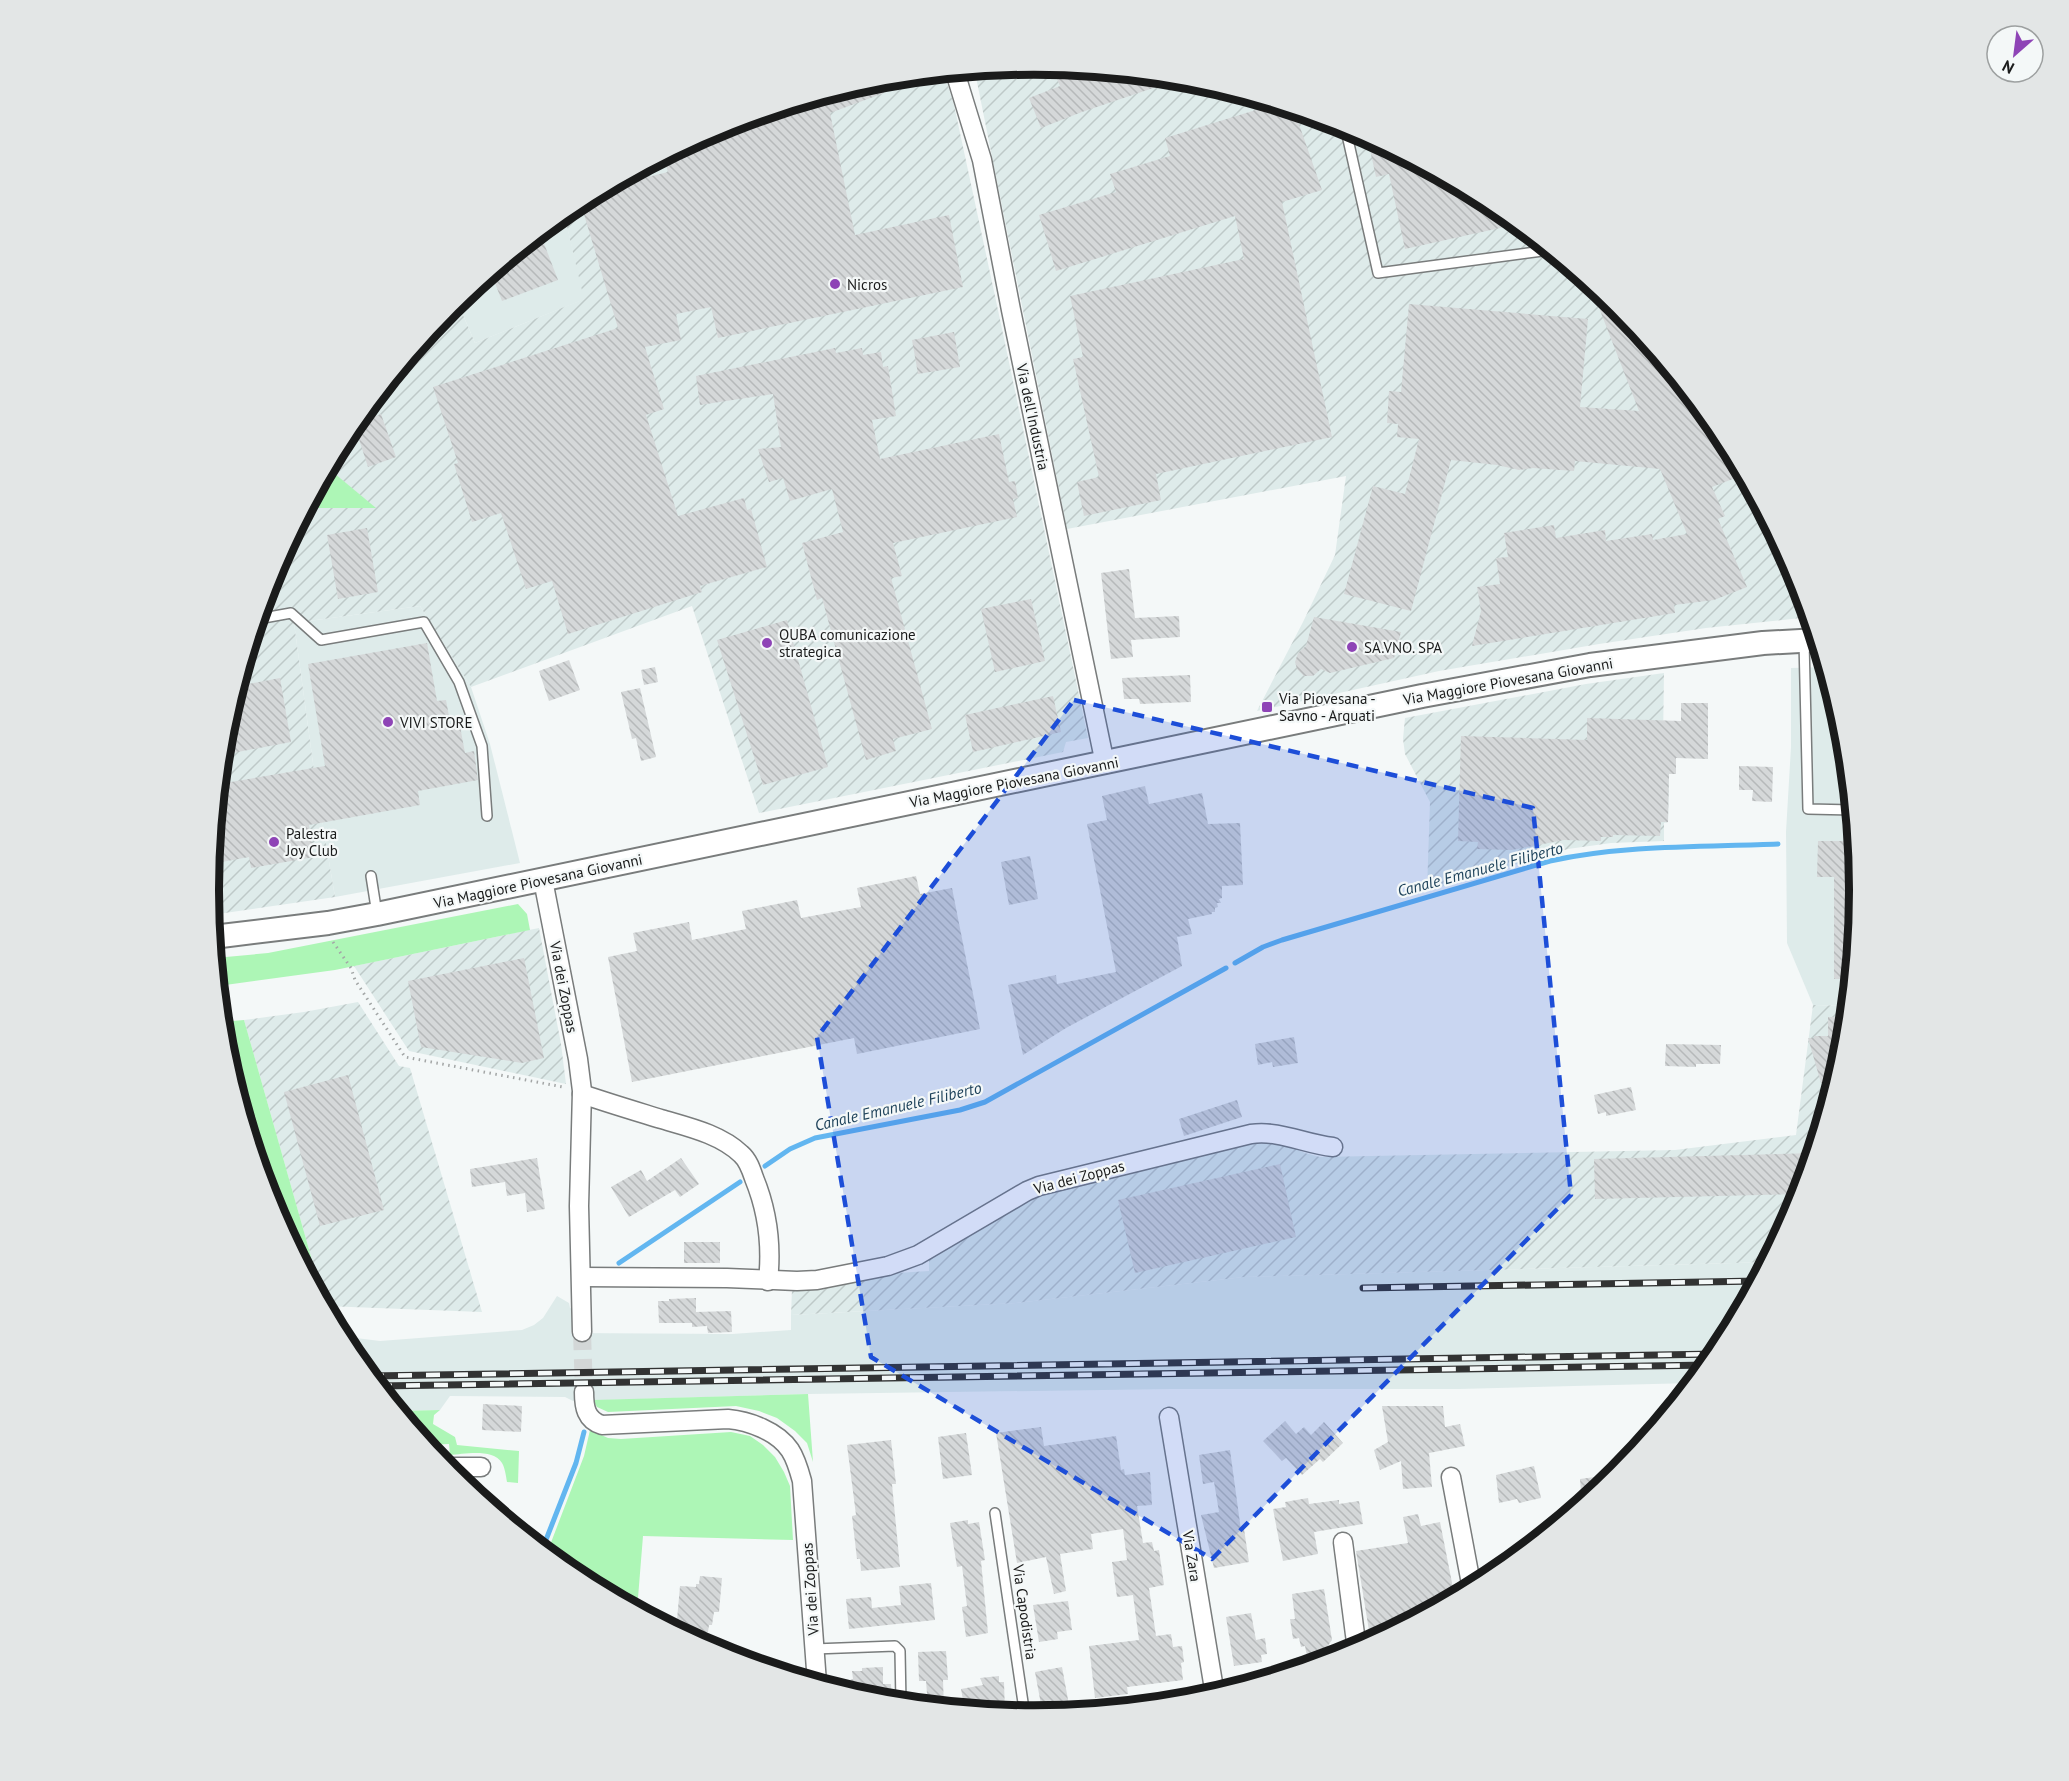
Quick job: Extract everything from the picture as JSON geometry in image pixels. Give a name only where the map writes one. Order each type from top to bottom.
[{"type":"street","name":"Via dell'Industria","points":[[957,79],[982,160],[1105,764]]},
{"type":"street","name":"Via Maggiore Piovesana Giovanni","points":[[221,936],[328,923],[377,914],[1105,764],[1388,703],[1590,665],[1763,643],[1811,641]]},
{"type":"street","name":"Via dei Zoppas","points":[[543,880],[576,1047],[582,1093],[579,1206],[582,1332]]},
{"type":"street","points":[[582,1093],[704,1132],[741,1154],[759,1190],[766,1215],[771,1240],[768,1281]]},
{"type":"street","name":"Via dei Zoppas","points":[[582,1277],[816,1280],[888,1266],[918,1255],[1039,1186],[1251,1134],[1274,1132],[1319,1146],[1333,1147]]},
{"type":"street","name":"Via dei Zoppas","points":[[584,1392],[586,1411],[590,1418],[602,1425],[744,1420],[777,1437],[789,1448],[802,1480],[816,1676]]},
{"type":"street","name":"Via Zara","points":[[1170,1417],[1213,1686]]},
{"type":"street","points":[[458,1467],[481,1467]]},
{"type":"street","points":[[1451,1477],[1470,1580]]},
{"type":"street","points":[[1343,1542],[1356,1640]]},
{"type":"lane","points":[[1347,137],[1378,273],[1540,251]]},
{"type":"lane","points":[[266,618],[291,613],[321,640],[424,622],[459,682],[482,746],[487,816]]},
{"type":"lane","points":[[1811,642],[1808,809],[1845,810]]},
{"type":"lane","points":[[371,876],[377,914]]},
{"type":"lane","name":"Via Capodistria","points":[[995,1513],[1023,1706]]},
{"type":"lane","points":[[814,1649],[895,1646],[900,1651],[901,1694]]},
{"type":"path","points":[[332,938],[351,968],[355,980],[405,1057],[582,1093]]},
{"type":"highlighted area","points":[[1074,700],[1533,808],[1571,1195],[1212,1559],[871,1357],[817,1037]]},
{"type":"shaded area","points":[[1034,75],[1141,82],[1246,103],[1297,118],[1347,137],[1442,184],[1488,212],[1572,277],[1648,353],[1681,394],[1713,437],[1741,483],[1766,530],[1803,618],[1706,628],[1439,671],[1257,711],[1335,555],[1346,476],[1067,529],[976,77]]},
{"type":"shaded area","points":[[946,80],[954,105],[1088,738],[1066,742],[1063,752],[759,813],[692,606],[471,687],[420,606],[294,623],[315,778],[335,897],[220,914],[221,837],[226,784],[235,731],[262,628],[281,578],[315,508],[375,508],[334,473],[356,437],[388,394],[421,353],[461,311],[475,343],[584,299],[566,223],[627,184],[722,137],[772,118],[875,91]]},
{"type":"shaded area","points":[[566,223],[585,299],[475,343],[461,311],[497,277]]},
{"type":"shaded area","points":[[420,606],[471,687],[490,744],[520,863],[335,897],[315,778],[294,623]]},
{"type":"shaded area","points":[[1819,667],[1834,731],[1843,784],[1850,890],[1848,944],[1842,1006],[1813,1005],[1787,943],[1786,832],[1791,747],[1791,668]]},
{"type":"shaded area","points":[[1664,673],[1663,742],[1671,760],[1676,760],[1676,774],[1669,774],[1668,822],[1664,823],[1664,841],[1611,843],[1568,849],[1427,891],[1430,802],[1405,754],[1403,739],[1405,718],[1586,684]]},
{"type":"shaded area","points":[[539,928],[561,1044],[566,1084],[409,1051],[354,966]]},
{"type":"shaded area","points":[[358,1002],[399,1066],[410,1068],[482,1312],[333,1306],[328,1298],[317,1277],[244,1020]]},
{"type":"shaded area","points":[[1813,1005],[1842,1006],[1822,1102],[1807,1153],[1788,1203],[1760,1262],[1244,1277],[1016,1303],[791,1315],[792,1289],[897,1273],[929,1271],[929,1257],[1036,1196],[1257,1141],[1282,1143],[1320,1157],[1675,1150],[1796,1135]]},
{"type":"shaded area","points":[[1760,1262],[1713,1344],[1684,1383],[1459,1389],[1172,1389],[808,1394],[573,1401],[565,1397],[450,1396],[440,1410],[407,1411],[352,1338],[380,1341],[522,1330],[543,1318],[557,1296],[569,1303],[570,1308],[574,1310],[571,1333],[732,1334],[791,1330],[791,1315],[1016,1303],[1244,1277]]},
{"type":"green space","points":[[334,473],[376,508],[315,508]]},
{"type":"green space","points":[[518,904],[527,914],[530,930],[335,970],[225,985],[222,957],[268,953]]},
{"type":"green space","points":[[244,1020],[317,1277],[281,1203],[262,1153],[247,1102],[230,1021]]},
{"type":"green space","points":[[808,1394],[813,1462],[807,1443],[795,1431],[777,1418],[759,1411],[736,1406],[608,1412],[597,1407],[593,1400]]},
{"type":"green space","points":[[440,1410],[434,1415],[433,1424],[455,1437],[457,1445],[519,1451],[518,1483],[507,1482],[502,1463],[492,1455],[478,1453],[450,1455],[449,1444],[437,1445],[407,1411]]},
{"type":"green space","points":[[590,1430],[608,1438],[621,1439],[731,1432],[750,1436],[775,1457],[790,1486],[793,1540],[643,1536],[638,1603],[581,1569],[550,1546],[584,1456]]},
{"type":"building","points":[[1056,76],[1161,85],[1041,128],[1029,98],[1060,86]]},
{"type":"building","points":[[883,90],[884,93],[830,113],[855,235],[949,215],[963,287],[718,338],[711,307],[676,314],[681,340],[645,347],[664,409],[646,415],[678,516],[744,498],[747,510],[751,509],[767,567],[700,586],[702,592],[568,634],[552,581],[526,589],[501,513],[472,522],[454,464],[458,463],[433,387],[618,328],[583,211],[634,180],[668,172],[665,164],[722,137],[772,118],[823,103]]},
{"type":"building","points":[[1263,108],[1297,118],[1322,190],[1282,202],[1332,437],[1156,474],[1161,500],[1084,516],[1077,482],[1099,477],[1073,359],[1083,357],[1070,296],[1244,259],[1235,216],[1056,271],[1039,215],[1116,192],[1110,174],[1170,156],[1165,138]]},
{"type":"building","points":[[1369,147],[1442,184],[1507,226],[1405,249],[1389,174],[1376,177]]},
{"type":"building","points":[[543,240],[558,280],[502,301],[494,280]]},
{"type":"building","points":[[1596,300],[1648,353],[1681,394],[1713,437],[1737,477],[1712,487],[1725,516],[1718,519],[1747,587],[1714,600],[1674,605],[1675,613],[1472,646],[1481,611],[1477,587],[1500,584],[1496,558],[1508,557],[1504,533],[1554,525],[1556,538],[1605,530],[1606,541],[1652,534],[1653,540],[1687,534],[1660,469],[1575,461],[1574,471],[1533,468],[1519,470],[1451,460],[1411,611],[1344,594],[1373,486],[1405,494],[1419,439],[1397,437],[1398,424],[1387,423],[1389,391],[1401,392],[1409,304],[1588,319],[1580,407],[1639,411]]},
{"type":"building","points":[[954,332],[960,367],[918,374],[912,340]]},
{"type":"building","points":[[835,348],[836,353],[862,348],[863,355],[881,352],[883,367],[888,366],[896,416],[872,420],[880,459],[999,434],[1009,482],[1015,481],[1018,498],[1013,499],[1017,517],[893,543],[902,576],[891,578],[932,729],[893,739],[896,751],[866,760],[822,598],[817,600],[802,543],[843,532],[832,489],[790,501],[783,478],[769,482],[758,449],[781,447],[773,394],[700,405],[696,376]]},
{"type":"building","points":[[381,414],[396,457],[368,467],[358,435],[370,418]]},
{"type":"building","points":[[367,528],[378,592],[338,599],[327,535]]},
{"type":"building","points":[[1129,569],[1135,618],[1179,616],[1180,637],[1131,640],[1133,657],[1111,659],[1101,573]]},
{"type":"building","points":[[1031,599],[1045,661],[995,672],[981,609]]},
{"type":"building","name":"SA.VNO. SPA","points":[[1314,617],[1401,632],[1394,658],[1330,673],[1321,669],[1313,676],[1304,676],[1297,669],[1295,662],[1298,653],[1306,646]]},
{"type":"building","points":[[787,620],[828,767],[763,785],[717,640]]},
{"type":"building","points":[[427,643],[437,701],[446,700],[451,727],[460,726],[465,753],[474,751],[478,780],[418,791],[420,805],[309,825],[314,857],[251,868],[249,857],[220,862],[226,783],[325,766],[308,664]]},
{"type":"building","points":[[569,660],[580,690],[549,701],[539,671]]},
{"type":"building","points":[[655,667],[658,682],[644,685],[641,670]]},
{"type":"building","points":[[1190,675],[1191,702],[1140,704],[1139,699],[1124,699],[1122,678]]},
{"type":"building","points":[[280,678],[291,742],[231,753],[246,685]]},
{"type":"building","points":[[640,688],[656,757],[641,761],[636,738],[632,739],[621,692]]},
{"type":"building","points":[[1053,696],[1061,732],[973,752],[965,715]]},
{"type":"building","points":[[1681,703],[1708,703],[1708,759],[1676,758],[1676,774],[1669,774],[1668,822],[1661,822],[1660,836],[1613,835],[1613,837],[1601,837],[1601,841],[1564,840],[1512,850],[1477,849],[1478,842],[1458,841],[1461,736],[1587,740],[1587,718],[1681,721]]},
{"type":"building","points":[[1739,766],[1773,767],[1772,802],[1752,801],[1753,790],[1739,790]]},
{"type":"building","points":[[1145,786],[1149,804],[1202,793],[1208,824],[1240,823],[1243,885],[1222,886],[1222,898],[1219,899],[1221,903],[1217,903],[1218,907],[1215,908],[1215,912],[1188,919],[1192,934],[1177,937],[1182,966],[1066,1028],[1023,1055],[1008,985],[1056,975],[1057,984],[1116,972],[1087,824],[1107,820],[1102,796]]},
{"type":"building","points":[[1818,841],[1848,841],[1850,890],[1845,979],[1834,979],[1834,877],[1817,877]]},
{"type":"building","points":[[1030,856],[1038,899],[1009,905],[1001,862]]},
{"type":"building","points":[[916,876],[920,894],[952,888],[980,1029],[857,1054],[854,1038],[632,1082],[608,957],[637,951],[633,933],[689,922],[692,940],[746,929],[742,911],[797,900],[801,918],[861,907],[857,888]]},
{"type":"building","points":[[524,958],[544,1058],[522,1063],[421,1047],[408,981]]},
{"type":"building","points":[[1828,1017],[1840,1017],[1826,1083],[1821,1083],[1808,1038],[1828,1036]]},
{"type":"building","points":[[1294,1037],[1298,1063],[1273,1067],[1272,1062],[1258,1065],[1255,1044]]},
{"type":"building","points":[[1666,1044],[1721,1045],[1720,1064],[1696,1064],[1696,1067],[1665,1066]]},
{"type":"building","points":[[348,1075],[384,1210],[320,1226],[284,1092]]},
{"type":"building","points":[[1631,1087],[1636,1110],[1606,1116],[1606,1112],[1598,1114],[1594,1095]]},
{"type":"building","points":[[1237,1100],[1242,1117],[1184,1136],[1179,1119]]},
{"type":"building","points":[[1807,1153],[1791,1194],[1595,1199],[1594,1159]]},
{"type":"building","points":[[537,1158],[545,1209],[527,1212],[525,1193],[507,1196],[505,1182],[472,1187],[470,1169]]},
{"type":"building","points":[[681,1158],[699,1184],[680,1197],[675,1190],[629,1217],[611,1187],[641,1170],[647,1181]]},
{"type":"building","points":[[1280,1164],[1296,1237],[1135,1273],[1118,1200]]},
{"type":"building","points":[[684,1242],[720,1242],[720,1263],[684,1263]]},
{"type":"building","points":[[696,1298],[696,1312],[731,1311],[732,1332],[708,1333],[707,1326],[692,1327],[692,1323],[659,1323],[658,1301]]},
{"type":"building","points":[[483,1404],[522,1406],[521,1432],[482,1430]]},
{"type":"building","points":[[1382,1406],[1443,1406],[1445,1427],[1460,1424],[1465,1446],[1429,1453],[1432,1487],[1403,1489],[1401,1461],[1380,1470],[1374,1450],[1388,1442]]},
{"type":"building","points":[[1285,1421],[1296,1434],[1304,1427],[1311,1435],[1324,1422],[1343,1443],[1323,1462],[1320,1459],[1302,1475],[1286,1458],[1282,1461],[1263,1441]]},
{"type":"building","points":[[1041,1427],[1044,1446],[1116,1436],[1121,1470],[1124,1469],[1125,1475],[1150,1472],[1152,1505],[1137,1506],[1143,1543],[1152,1542],[1154,1551],[1159,1550],[1164,1585],[1149,1588],[1156,1636],[1171,1634],[1173,1647],[1182,1646],[1183,1680],[1127,1687],[1128,1694],[1095,1698],[1089,1646],[1139,1640],[1133,1595],[1117,1597],[1112,1562],[1127,1560],[1123,1529],[1091,1534],[1093,1549],[1060,1554],[1066,1591],[1054,1594],[1046,1557],[1017,1563],[996,1433]]},
{"type":"building","points":[[966,1433],[972,1475],[943,1479],[938,1437]]},
{"type":"building","points":[[891,1440],[896,1484],[892,1484],[900,1567],[861,1571],[860,1559],[857,1559],[852,1516],[856,1515],[847,1445]]},
{"type":"building","points":[[1230,1450],[1241,1530],[1244,1529],[1249,1562],[1214,1568],[1201,1515],[1219,1512],[1214,1482],[1203,1484],[1199,1455]]},
{"type":"building","points":[[1534,1466],[1541,1498],[1519,1503],[1517,1499],[1499,1503],[1496,1475]]},
{"type":"building","points":[[1595,1477],[1596,1481],[1581,1495],[1580,1479]]},
{"type":"building","points":[[1308,1498],[1309,1504],[1339,1500],[1339,1504],[1359,1501],[1363,1524],[1314,1532],[1318,1554],[1283,1561],[1273,1509],[1286,1507],[1285,1502]]},
{"type":"building","points":[[1418,1514],[1421,1526],[1440,1522],[1453,1590],[1369,1634],[1356,1551],[1408,1543],[1403,1517]]},
{"type":"building","points":[[968,1520],[968,1524],[979,1522],[985,1560],[981,1561],[988,1633],[966,1637],[962,1607],[967,1606],[962,1566],[957,1567],[950,1523]]},
{"type":"building","points":[[700,1576],[722,1578],[719,1612],[714,1612],[712,1625],[709,1625],[708,1632],[704,1632],[703,1636],[677,1623],[680,1586],[696,1587],[696,1584],[699,1584]]},
{"type":"building","points":[[931,1583],[935,1620],[849,1629],[846,1599],[871,1597],[872,1608],[901,1605],[899,1586]]},
{"type":"building","points":[[1324,1589],[1332,1640],[1324,1653],[1307,1659],[1305,1646],[1301,1647],[1299,1638],[1293,1639],[1290,1619],[1295,1619],[1292,1594]]},
{"type":"building","points":[[1068,1601],[1072,1630],[1057,1632],[1058,1639],[1039,1642],[1033,1605]]},
{"type":"building","points":[[1251,1613],[1256,1640],[1265,1638],[1267,1654],[1261,1655],[1262,1662],[1234,1666],[1226,1617]]},
{"type":"building","points":[[946,1651],[948,1680],[943,1680],[944,1700],[927,1699],[926,1681],[919,1681],[918,1652]]},
{"type":"building","points":[[883,1667],[883,1684],[891,1684],[891,1693],[850,1684],[850,1680],[853,1679],[852,1671],[862,1671],[862,1668]]},
{"type":"building","points":[[1062,1667],[1069,1705],[1041,1706],[1035,1672]]},
{"type":"building","points":[[999,1676],[999,1682],[1004,1682],[1005,1705],[974,1703],[974,1699],[963,1700],[961,1689],[983,1685],[980,1678]]},
{"type":"waterway","name":"Canale Emanuele Filiberto","points":[[1235,963],[1263,947],[1282,940],[1550,861],[1635,849],[1778,844]]},
{"type":"waterway","name":"Canale Emanuele Filiberto","points":[[765,1166],[790,1149],[815,1138],[960,1110],[985,1102],[1226,968]]},
{"type":"waterway","name":"Canale Emanuele Filiberto","points":[[619,1263],[740,1182]]},
{"type":"waterway","name":"Canale Emanuele Filiberto","points":[[545,1542],[576,1463],[584,1432]]},
{"type":"tunnel","points":[[582,1332],[584,1392]]},
{"type":"railway","points":[[1363,1288],[1750,1281]]},
{"type":"railway","points":[[380,1376],[1705,1354]]},
{"type":"railway","points":[[387,1386],[1697,1365]]},
{"type":"place","name":"Nicros","points":[[835,284]]},
{"type":"place","name":"QUBA comunicazione strategica","points":[[767,643]]},
{"type":"place","name":"SA.VNO. SPA","points":[[1352,647]]},
{"type":"place","name":"Via Piovesana - Savno - Arquati","points":[[1267,707]]},
{"type":"place","name":"VIVI STORE","points":[[388,722]]},
{"type":"place","name":"Palestra Joy Club","points":[[274,842]]}]
